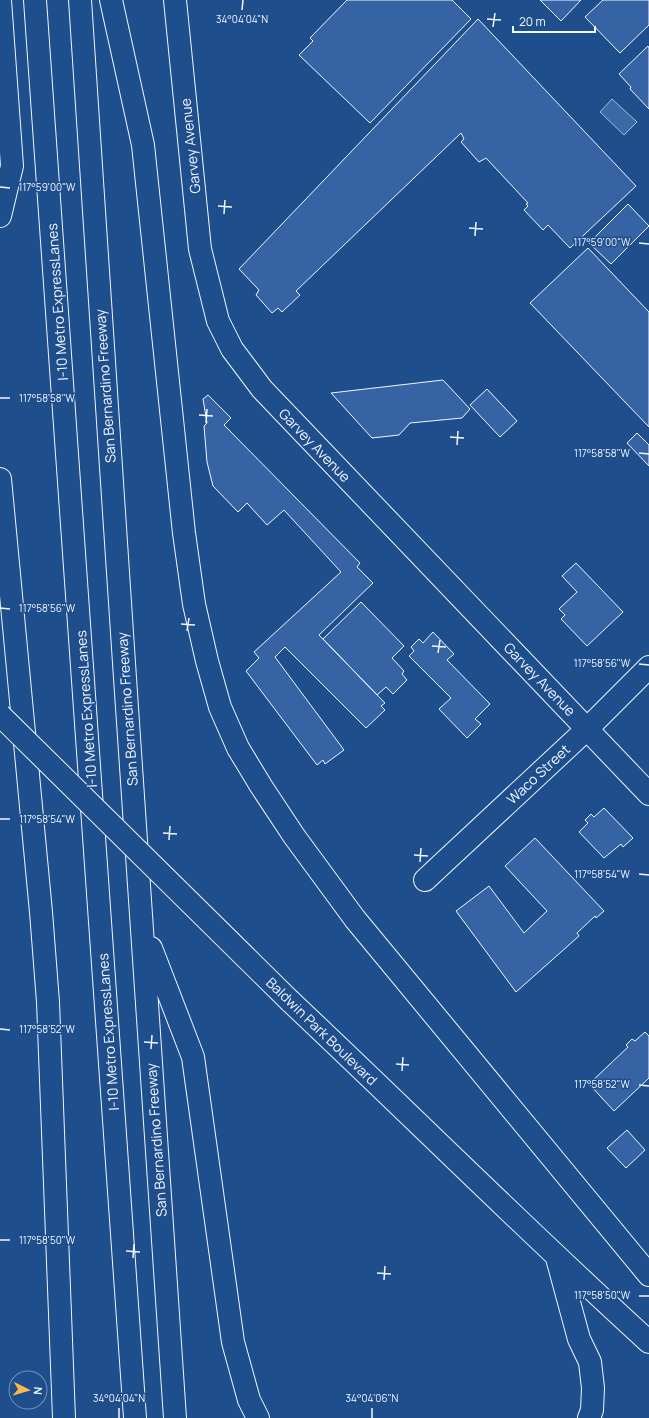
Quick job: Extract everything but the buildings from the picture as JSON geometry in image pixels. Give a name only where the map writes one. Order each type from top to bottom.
[{"type":"main road","points":[[0,0],[12,166],[0,216]]},
{"type":"main road","name":"I-10 Metro ExpressLanes","points":[[35,0],[135,1418]]},
{"type":"main road","name":"San Bernardino Freeway","points":[[80,0],[106,407],[143,926],[174,1418]]},
{"type":"main road","points":[[111,0],[143,146],[184,533],[194,604],[207,661],[220,707],[238,748],[261,786],[294,836],[355,919],[649,1275]]},
{"type":"main road","name":"Garvey Avenue","points":[[175,0],[200,249],[218,321],[232,349],[262,389],[588,728],[649,794]]},
{"type":"main road","points":[[0,479],[41,904],[48,994],[64,1418]]},
{"type":"main road","name":"Waco Street","points":[[425,880],[588,728],[649,667]]},
{"type":"main road","name":"Baldwin Park Boulevard","points":[[0,715],[290,1001],[420,1123],[557,1258],[649,1342]]},
{"type":"main road","points":[[143,926],[193,1057],[233,1342],[249,1400],[258,1418]]},
{"type":"main road","points":[[557,1258],[579,1339],[590,1362],[593,1388],[592,1410],[589,1418]]},
{"type":"water","points":[[612,99],[637,122],[624,135],[600,112]]}]
